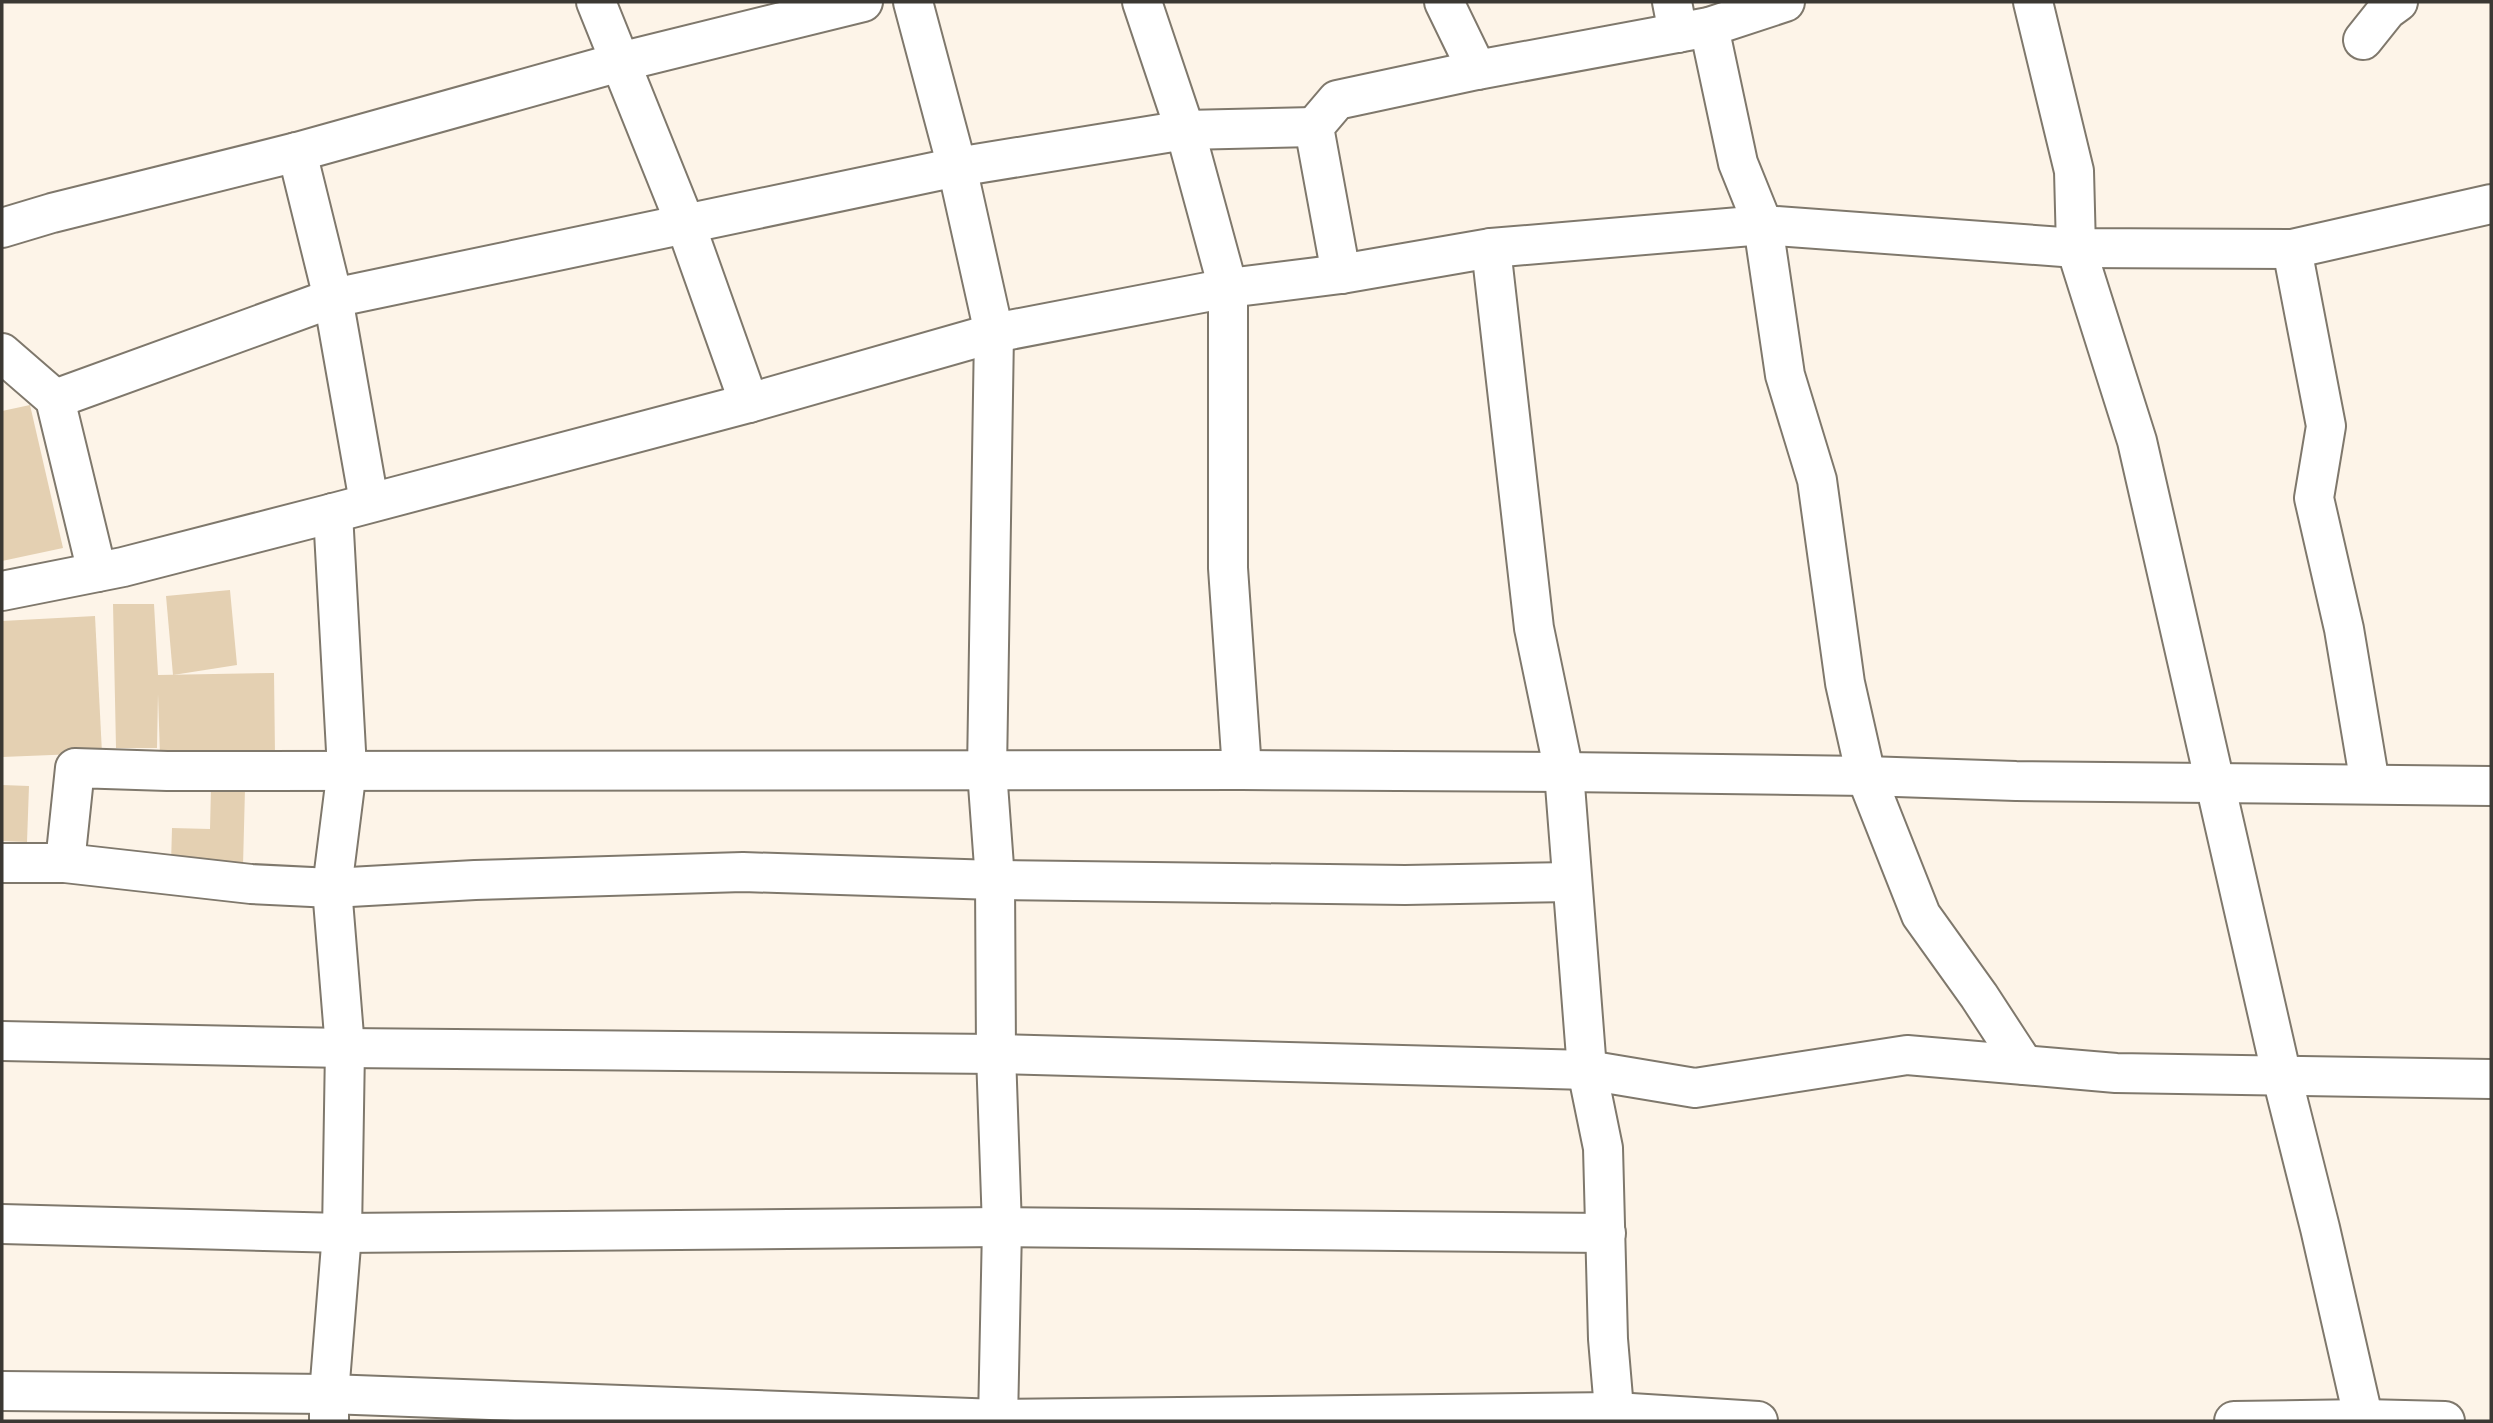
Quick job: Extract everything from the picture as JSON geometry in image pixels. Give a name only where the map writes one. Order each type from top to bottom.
[{"type":"street","points":[[596,2],[685,223],[749,403]]},
{"type":"street","points":[[2,228],[65,209],[297,152],[620,62],[863,2]]},
{"type":"street","points":[[913,2],[957,167],[994,333],[987,771],[995,880],[996,1054],[1002,1227],[998,1420]]},
{"type":"street","points":[[1142,2],[1185,130],[1228,288],[1228,569],[1242,770]]},
{"type":"street","points":[[1444,2],[1477,71]]},
{"type":"street","points":[[55,399],[334,298],[957,167],[1185,130],[1314,127],[1337,100],[1477,71],[1686,21],[1785,2]]},
{"type":"street","points":[[2033,2],[2074,171],[2076,248],[2137,442],[2217,782],[2282,1077],[2364,1420]]},
{"type":"street","points":[[2363,40],[2387,10],[2398,2]]},
{"type":"street","points":[[1686,21],[1763,225],[1785,375],[1817,480],[1845,683],[1866,776],[1921,915],[1979,996],[2024,1066]]},
{"type":"street","points":[[1314,127],[1341,274]]},
{"type":"street","points":[[297,152],[334,298],[369,502]]},
{"type":"street","points":[[2,590],[97,572],[333,513],[749,403],[994,333],[1228,288],[1341,274],[1491,248],[1763,225],[2076,248],[2292,248],[2491,204]]},
{"type":"street","points":[[1491,248],[1534,628],[1564,772],[1587,1070],[1603,1148],[1608,1339],[1615,1417]]},
{"type":"street","points":[[2292,248],[2326,426],[2314,498],[2344,629],[2370,784]]},
{"type":"street","points":[[2,353],[55,399],[97,572]]},
{"type":"street","points":[[329,1408],[342,1233],[345,1048],[332,888],[347,769],[333,513]]},
{"type":"street","points":[[65,863],[75,768],[167,771],[347,769],[1564,772],[2016,781],[2491,786]]},
{"type":"street","points":[[2,863],[65,863],[251,884],[332,888],[488,879],[743,872],[995,880],[1405,885],[1572,882]]},
{"type":"street","points":[[2,1041],[345,1048],[996,1054],[1587,1070],[1695,1088],[1907,1055],[2116,1073],[2491,1079]]},
{"type":"street","points":[[2,1224],[342,1233],[1002,1227],[1606,1233]]},
{"type":"street","points":[[2,1391],[329,1408],[998,1420],[1615,1417],[1758,1421]]},
{"type":"street","points":[[2234,1421],[2445,1421]]},
{"type":"building","points":[[30,405],[63,548],[2,561],[2,411]]},
{"type":"building","points":[[230,590],[237,665],[173,675],[166,596]]},
{"type":"building","points":[[113,604],[154,604],[158,675],[274,673],[275,755],[160,756],[158,694],[157,748],[116,748]]},
{"type":"building","points":[[95,616],[102,753],[2,757],[2,621]]},
{"type":"building","points":[[2,785],[29,786],[27,842],[2,841]]},
{"type":"building","points":[[211,788],[245,789],[243,866],[171,864],[172,828],[210,829]]}]
